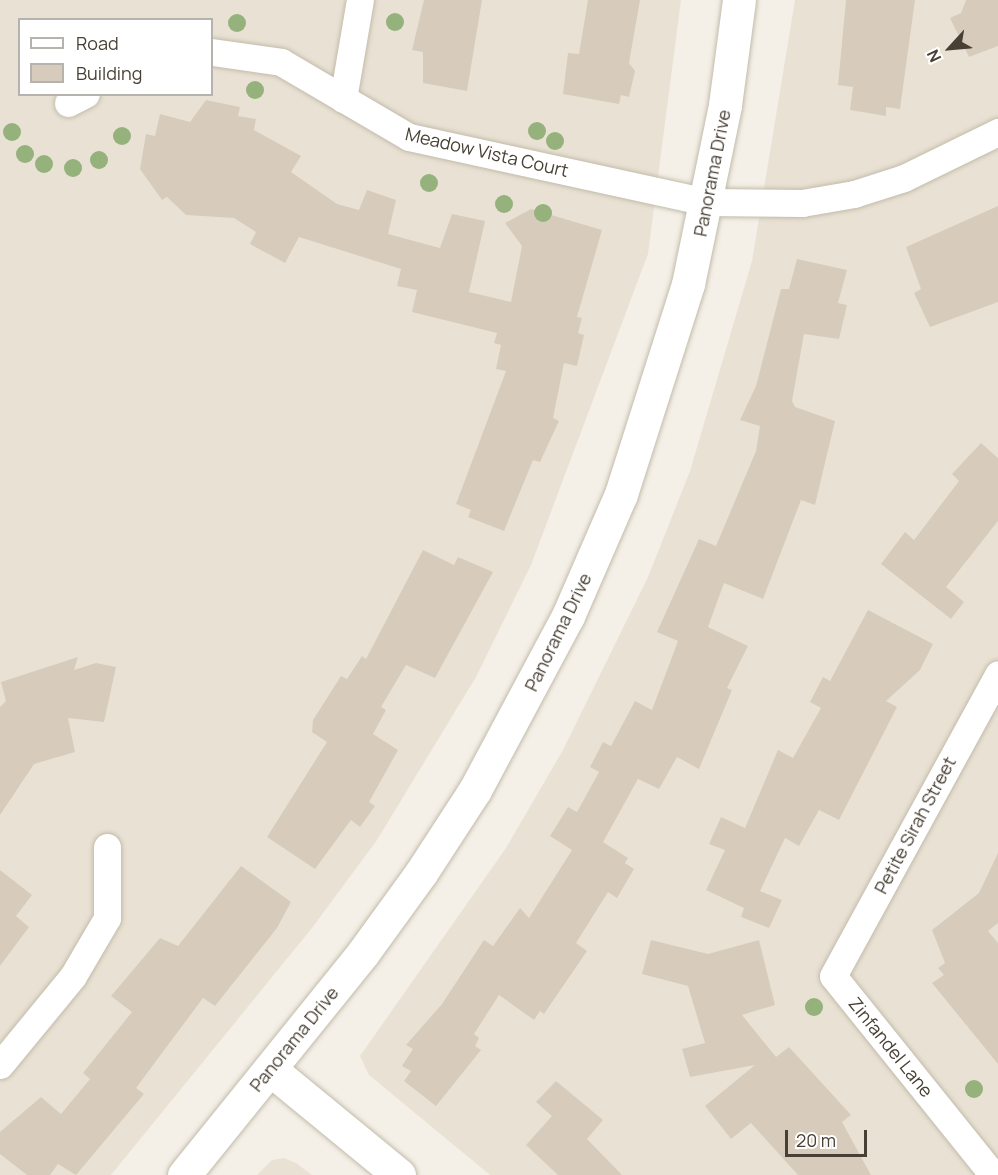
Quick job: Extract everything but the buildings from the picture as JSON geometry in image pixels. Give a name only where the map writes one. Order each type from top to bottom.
[{"type":"street","points":[[343,99],[360,0]]},
{"type":"street","name":"Panorama Drive","points":[[184,1175],[270,1069],[421,873],[475,790],[568,616],[654,401],[708,202],[739,0]]},
{"type":"street","name":"Meadow Vista Court","points":[[213,52],[281,62],[409,137],[708,202],[802,203],[854,194],[904,178],[998,132]]},
{"type":"street","name":"Petite Sirah Street","points":[[833,976],[998,674]]},
{"type":"street","points":[[0,1065],[73,976],[107,918],[107,848]]},
{"type":"street","name":"Zinfandel Lane","points":[[833,976],[993,1175]]},
{"type":"street","points":[[270,1069],[399,1175]]},
{"type":"shaded area","points":[[0,0],[681,0],[648,254],[531,565],[476,677],[377,840],[312,928],[111,1175],[0,1175]]},
{"type":"shaded area","points":[[795,0],[998,0],[998,1175],[490,1175],[369,1075],[360,1056],[506,848],[563,750],[648,577],[690,471],[752,261]]},
{"type":"shaded area","points":[[284,1158],[296,1163],[312,1175],[257,1175],[272,1160]]}]
